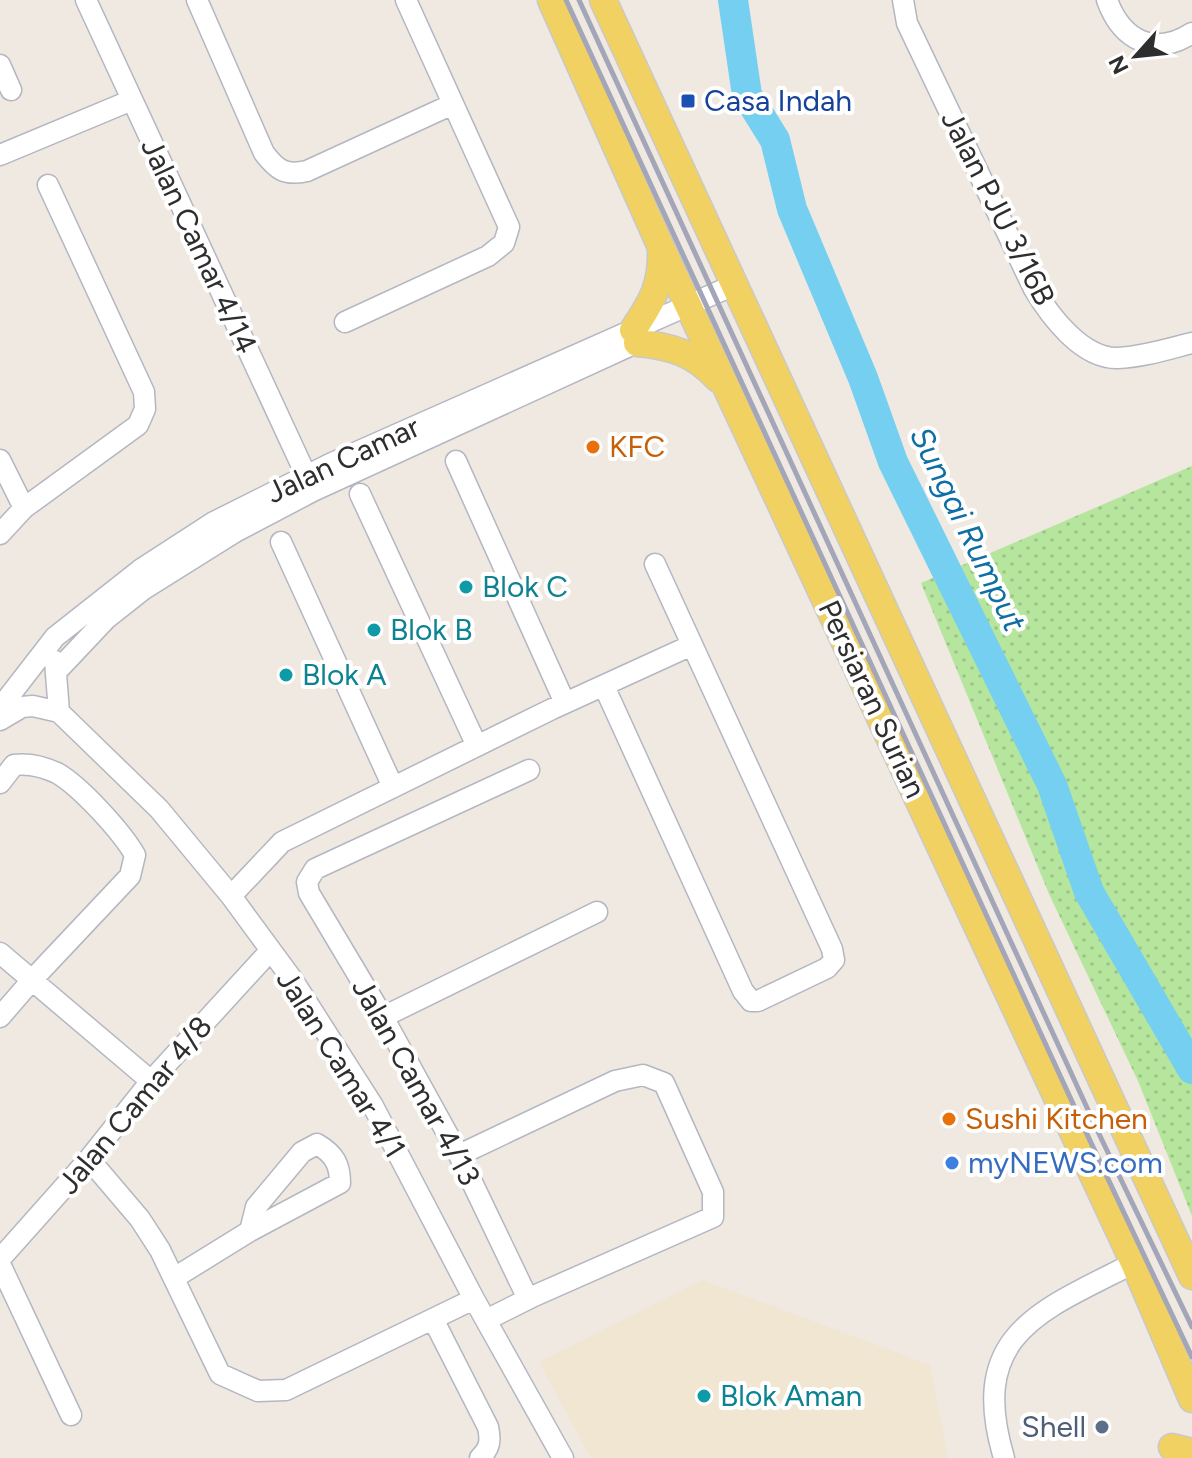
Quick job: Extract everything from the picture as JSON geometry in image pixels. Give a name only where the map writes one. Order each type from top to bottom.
[{"type":"main road","name":"Persiaran Surian","points":[[551,0],[660,245],[1134,1263],[1192,1399]]},
{"type":"main road","name":"Persiaran Surian","points":[[603,0],[1192,1276]]},
{"type":"main road","name":"Persiaran Surian","points":[[618,0],[744,275],[792,409]]},
{"type":"main road","points":[[660,245],[661,267],[655,296],[635,336],[679,349],[703,363],[728,390]]},
{"type":"street","name":"Jalan Camar 4/14","points":[[86,0],[310,483]]},
{"type":"street","points":[[197,0],[264,153],[275,167],[292,175],[453,104]]},
{"type":"street","points":[[345,322],[488,256],[504,243],[509,227],[406,0]]},
{"type":"street","name":"Jalan PJU 3/16B","points":[[903,0],[907,23],[1047,312],[1064,331],[1087,349],[1114,359],[1192,343]]},
{"type":"street","points":[[1107,0],[1119,23],[1143,43],[1156,45],[1179,41],[1192,33]]},
{"type":"street","points":[[0,65],[11,90]]},
{"type":"street","points":[[0,155],[132,100]]},
{"type":"street","points":[[0,533],[24,508],[138,425],[145,409],[144,392],[48,185]]},
{"type":"street","name":"Jalan Camar","points":[[0,708],[55,637],[140,570],[214,522],[310,483],[737,290]]},
{"type":"street","points":[[0,460],[24,508]]},
{"type":"street","points":[[456,461],[565,703]]},
{"type":"street","name":"Jalan Camar","points":[[56,672],[106,619],[144,589],[310,483]]},
{"type":"street","points":[[360,494],[477,746]]},
{"type":"street","points":[[281,542],[393,787]]},
{"type":"street","points":[[604,686],[743,991],[751,1001],[758,1001],[827,968],[834,960],[832,949],[655,564]]},
{"type":"street","points":[[0,720],[22,707],[33,706],[59,712],[55,637]]},
{"type":"street","points":[[231,896],[282,842],[565,703],[692,645]]},
{"type":"street","name":"Jalan Camar 4/1","points":[[59,712],[159,809],[231,896],[292,979],[373,1106],[474,1299],[563,1458]]},
{"type":"street","points":[[0,783],[14,765],[29,763],[60,775],[102,814],[135,855],[130,876],[0,1017]]},
{"type":"street","name":"Jalan Camar 4/13","points":[[528,1299],[459,1155],[383,1017],[309,893],[307,882],[315,869],[529,770]]},
{"type":"street","points":[[383,1017],[597,912]]},
{"type":"street","name":"Jalan Camar 4/8","points":[[0,1262],[151,1081],[270,951]]},
{"type":"street","points":[[0,953],[151,1081]]},
{"type":"street","points":[[459,1155],[623,1079],[643,1075],[664,1083],[713,1192],[713,1217],[486,1320]]},
{"type":"street","points":[[174,1278],[250,1231],[340,1183],[340,1166],[329,1151],[317,1144],[302,1152],[256,1207],[250,1231]]},
{"type":"street","points":[[89,1159],[140,1219],[174,1278],[220,1374],[258,1391],[286,1390],[474,1299]]},
{"type":"street","points":[[0,1262],[71,1415]]},
{"type":"street","points":[[1004,1458],[994,1411],[997,1369],[1010,1340],[1032,1318],[1134,1263]]},
{"type":"street","points":[[433,1319],[488,1427],[491,1438],[488,1450],[480,1458]]},
{"type":"shaded area","points":[[702,1280],[930,1365],[948,1458],[591,1458],[539,1362]]},
{"type":"green space","points":[[1192,466],[1192,1216],[1138,1081],[1049,894],[921,583]]},
{"type":"waterway","name":"Sungai Rumput","points":[[733,0],[747,95],[775,140],[792,209],[863,378],[893,462],[1052,785],[1089,892],[1192,1069]]},
{"type":"railway","points":[[566,0],[1192,1357]]},
{"type":"railway","points":[[579,0],[1100,1136],[1192,1327]]},
{"type":"place","name":"Casa Indah","points":[[688,101]]},
{"type":"place","name":"KFC","points":[[593,447]]},
{"type":"place","name":"Blok C","points":[[466,587]]},
{"type":"place","name":"Blok B","points":[[374,630]]},
{"type":"place","name":"Blok A","points":[[286,675]]},
{"type":"place","name":"Sushi Kitchen","points":[[949,1119]]},
{"type":"place","name":"myNEWS.com","points":[[952,1163]]},
{"type":"place","name":"Blok Aman","points":[[704,1396]]},
{"type":"place","name":"Shell","points":[[1102,1427]]}]
